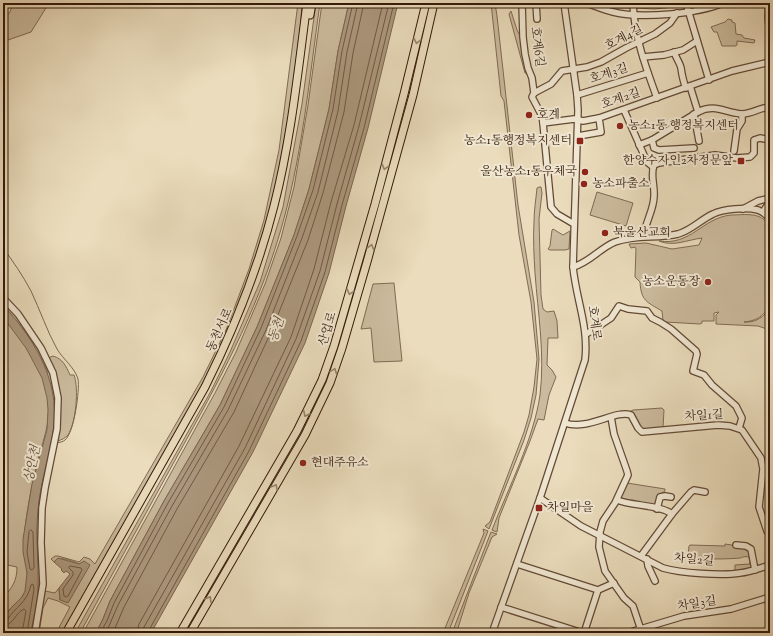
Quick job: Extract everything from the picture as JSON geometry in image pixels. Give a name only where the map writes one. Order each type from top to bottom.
[{"type":"main road","name":"동천서로","points":[[66,633],[205,387],[239,314],[266,240],[283,167],[293,111],[307,3]]},
{"type":"main road","name":"동천서로","points":[[71,633],[209,390],[228,352],[257,281],[280,206],[289,161],[312,3]]},
{"type":"main road","name":"산업로","points":[[180,633],[297,431],[322,380],[334,346],[375,204],[426,3]]},
{"type":"main road","name":"산업로","points":[[190,633],[305,434],[330,382],[342,348],[367,262],[413,95],[434,3]]},
{"type":"street","name":"호계6길","points":[[522,3],[525,54],[532,78],[534,93],[532,97],[542,116],[552,209],[566,220],[574,224]]},
{"type":"street","name":"호계6길","points":[[536,3],[537,19]]},
{"type":"street","name":"호계로","points":[[492,633],[540,498],[585,360],[586,334],[576,286],[574,267],[574,224],[578,136],[577,95],[564,3]]},
{"type":"street","points":[[586,3],[614,12],[633,14],[677,13],[723,3]]},
{"type":"street","points":[[686,3],[710,80]]},
{"type":"street","name":"호계3길","points":[[634,4],[633,14],[639,42],[656,98]]},
{"type":"street","points":[[769,4],[768,20],[770,27]]},
{"type":"street","name":"호계4길","points":[[573,69],[594,65],[655,34],[670,23],[677,13]]},
{"type":"street","name":"호계3길","points":[[643,57],[683,50],[698,41]]},
{"type":"street","points":[[674,52],[681,67],[681,74],[688,87],[696,113],[699,141]]},
{"type":"street","name":"호계2길","points":[[578,136],[601,132],[599,118],[732,72],[770,62]]},
{"type":"street","name":"호계6길","points":[[534,93],[551,84],[562,71],[573,69]]},
{"type":"street","name":"호계3길","points":[[577,95],[648,73]]},
{"type":"street","points":[[640,145],[652,140],[703,109],[714,107],[742,114],[752,113],[770,107]]},
{"type":"street","points":[[624,110],[647,162],[653,167],[654,198],[644,236]]},
{"type":"street","points":[[734,151],[737,129],[741,124],[742,114]]},
{"type":"street","points":[[543,123],[578,120],[583,121],[599,118]]},
{"type":"street","points":[[653,167],[659,163],[715,155],[748,158],[753,154],[754,140],[760,138],[770,140]]},
{"type":"street","points":[[652,140],[656,149],[694,148]]},
{"type":"street","points":[[741,210],[758,201],[770,198]]},
{"type":"street","points":[[763,212],[770,201]]},
{"type":"street","points":[[574,267],[585,262],[615,242],[634,237],[678,234],[688,230],[714,214],[730,210],[753,210],[763,212],[770,219]]},
{"type":"street","points":[[3,298],[18,314],[41,348],[53,373],[58,398],[57,429],[42,508],[41,543],[43,584],[35,633]]},
{"type":"street","points":[[586,334],[611,318],[619,306],[628,309],[647,311],[652,318],[662,323],[696,351],[697,354],[693,371],[705,376],[712,386],[736,406],[742,418],[739,428]]},
{"type":"street","name":"차일1길","points":[[565,423],[571,425],[589,424],[611,417],[630,414],[642,432],[718,425],[739,428],[745,433],[762,460],[763,472],[759,507],[767,531],[770,535]]},
{"type":"street","points":[[611,417],[614,434],[628,473],[617,500],[604,518],[601,526],[599,549],[606,573],[624,598],[633,606],[641,631]]},
{"type":"street","points":[[655,581],[644,558],[672,514],[692,491],[705,492]]},
{"type":"street","points":[[657,509],[660,497],[671,497]]},
{"type":"street","name":"차일2길","points":[[540,498],[575,522],[662,568],[682,571],[734,574],[755,570],[770,565]]},
{"type":"street","points":[[617,500],[624,503],[668,511],[672,514]]},
{"type":"street","points":[[736,545],[746,546],[751,549],[755,570]]},
{"type":"street","points":[[517,564],[598,590],[614,583]]},
{"type":"street","points":[[501,607],[584,633],[598,590]]},
{"type":"street","name":"차일3길","points":[[627,633],[641,631],[684,616],[731,609],[770,597]]},
{"type":"shaded area","points":[[13,3],[49,3],[31,32],[8,40],[3,44],[3,20],[10,12]]},
{"type":"shaded area","points":[[298,3],[302,3],[300,33],[291,103],[275,190],[258,256],[229,330],[204,382],[62,633],[56,633],[70,607],[48,598],[43,608],[39,633],[36,633],[45,591],[55,593],[59,588],[60,600],[83,562],[79,564],[69,560],[60,559],[54,562],[51,559],[58,556],[79,562],[84,557],[90,559],[95,564],[203,377],[226,330],[249,269],[264,220],[279,150]]},
{"type":"shaded area","points":[[316,3],[320,3],[304,120],[294,178],[270,265],[248,320],[222,374],[80,633],[75,633],[211,391],[230,352],[260,282],[283,207],[302,104]]},
{"type":"shaded area","points":[[322,3],[349,3],[338,51],[329,109],[309,189],[294,235],[257,327],[220,405],[164,501],[110,601],[96,633],[83,633],[215,393],[236,352],[265,284],[281,238],[294,187],[308,105]]},
{"type":"shaded area","points":[[491,3],[495,3],[497,16],[518,205],[534,302],[539,359],[536,395],[531,418],[524,440],[489,529],[485,526],[490,522],[529,415],[537,359],[531,302],[519,235],[504,101],[501,96]]},
{"type":"shaded area","points":[[511,11],[520,36],[527,74],[525,73],[509,14]]},
{"type":"shaded area","points":[[728,19],[735,23],[736,34],[742,35],[744,38],[755,40],[754,43],[737,41],[737,45],[735,46],[722,46],[717,32],[714,32],[711,27],[725,22]]},
{"type":"shaded area","points":[[541,187],[542,193],[539,219],[541,295],[543,309],[547,312],[554,311],[557,321],[558,338],[548,338],[547,365],[556,377],[549,395],[544,420],[538,419],[499,518],[497,532],[492,530],[520,463],[537,411],[540,395],[542,364],[534,241],[535,209],[537,188]]},
{"type":"shaded area","points":[[597,192],[633,203],[626,226],[590,215]]},
{"type":"shaded area","name":"농소운동장","points":[[731,215],[758,216],[766,222],[770,229],[770,243],[768,239],[770,246],[769,305],[765,313],[752,321],[759,319],[765,314],[770,307],[770,330],[758,326],[716,324],[716,315],[719,312],[714,313],[714,321],[702,321],[700,324],[665,322],[663,320],[662,311],[649,303],[643,297],[640,282],[635,277],[636,249],[635,247],[631,248],[629,244],[646,243],[672,249],[699,245],[702,238],[675,243],[664,243],[659,241],[670,241],[688,236],[721,217]]},
{"type":"shaded area","points":[[553,229],[563,235],[570,231],[569,249],[548,249],[550,246]]},
{"type":"shaded area","points":[[394,283],[402,361],[374,362],[371,328],[361,329],[373,284]]},
{"type":"shaded area","points":[[3,300],[11,308],[35,340],[54,381],[57,417],[45,481],[42,580],[34,633],[31,633],[38,589],[36,547],[37,510],[53,438],[47,370],[31,341],[3,305]]},
{"type":"shaded area","points":[[3,317],[25,345],[37,365],[46,388],[49,408],[47,425],[34,476],[25,529],[24,552],[28,579],[27,586],[21,599],[8,611],[3,621],[3,598],[13,584],[17,567],[3,564]]},
{"type":"shaded area","points":[[53,356],[62,361],[70,375],[74,375],[76,381],[76,405],[71,430],[66,437],[57,441],[60,414],[48,358]]},
{"type":"shaded area","points":[[662,408],[664,410],[663,428],[643,431],[631,413],[633,410]]},
{"type":"shaded area","points":[[627,483],[665,489],[665,491],[659,495],[656,507],[619,500]]},
{"type":"shaded area","points":[[483,529],[488,531],[448,633],[443,633],[484,533]]},
{"type":"shaded area","points":[[491,532],[497,534],[492,537],[469,593],[458,628],[458,633],[452,633]]},
{"type":"shaded area","points":[[725,544],[745,547],[750,551],[753,567],[752,569],[735,571],[735,565],[750,564],[749,557],[697,559],[688,557],[690,545],[725,546]]},
{"type":"water","name":"동천","points":[[349,3],[398,3],[368,128],[329,273],[305,343],[253,452],[151,633],[96,633],[110,601],[164,501],[220,405],[257,327],[294,235],[309,189],[329,109],[338,51]]},
{"type":"water","points":[[3,305],[27,334],[36,350],[44,366],[54,400],[52,438],[40,492],[38,510],[38,594],[31,633],[3,633],[3,621],[6,614],[22,597],[25,591],[27,573],[23,552],[23,539],[32,484],[47,430],[47,398],[42,378],[26,348],[3,317]]},
{"type":"water","points":[[58,558],[79,564],[84,561],[90,565],[68,603],[60,600],[59,588],[70,574],[66,571],[64,573],[61,570],[62,569],[54,562]]},
{"type":"waterway","points":[[597,3],[614,8],[631,8]]},
{"type":"waterway","points":[[690,5],[701,3]]},
{"type":"waterway","points":[[636,8],[654,9],[685,6]]},
{"type":"waterway","points":[[3,248],[31,291],[57,349],[74,371],[78,379],[74,421],[65,440],[57,443]]},
{"type":"waterway","points":[[703,616],[731,612],[756,604]]},
{"type":"place","name":"호계","points":[[529,115]]},
{"type":"place","name":"농소1동 행정복지센터","points":[[620,126]]},
{"type":"place","name":"농소1동행정복지센터","points":[[580,141]]},
{"type":"place","name":"한양수자인2차정문앞","points":[[741,161]]},
{"type":"place","name":"울산농소1동우체국","points":[[585,172]]},
{"type":"place","name":"농소파출소","points":[[584,184]]},
{"type":"place","name":"북울산교회","points":[[605,233]]},
{"type":"place","name":"농소운동장","points":[[708,282]]},
{"type":"place","name":"현대주유소","points":[[303,463]]},
{"type":"place","name":"차일마을","points":[[539,508]]},
{"type":"water label","name":"상안천","points":[[33,464]]}]
